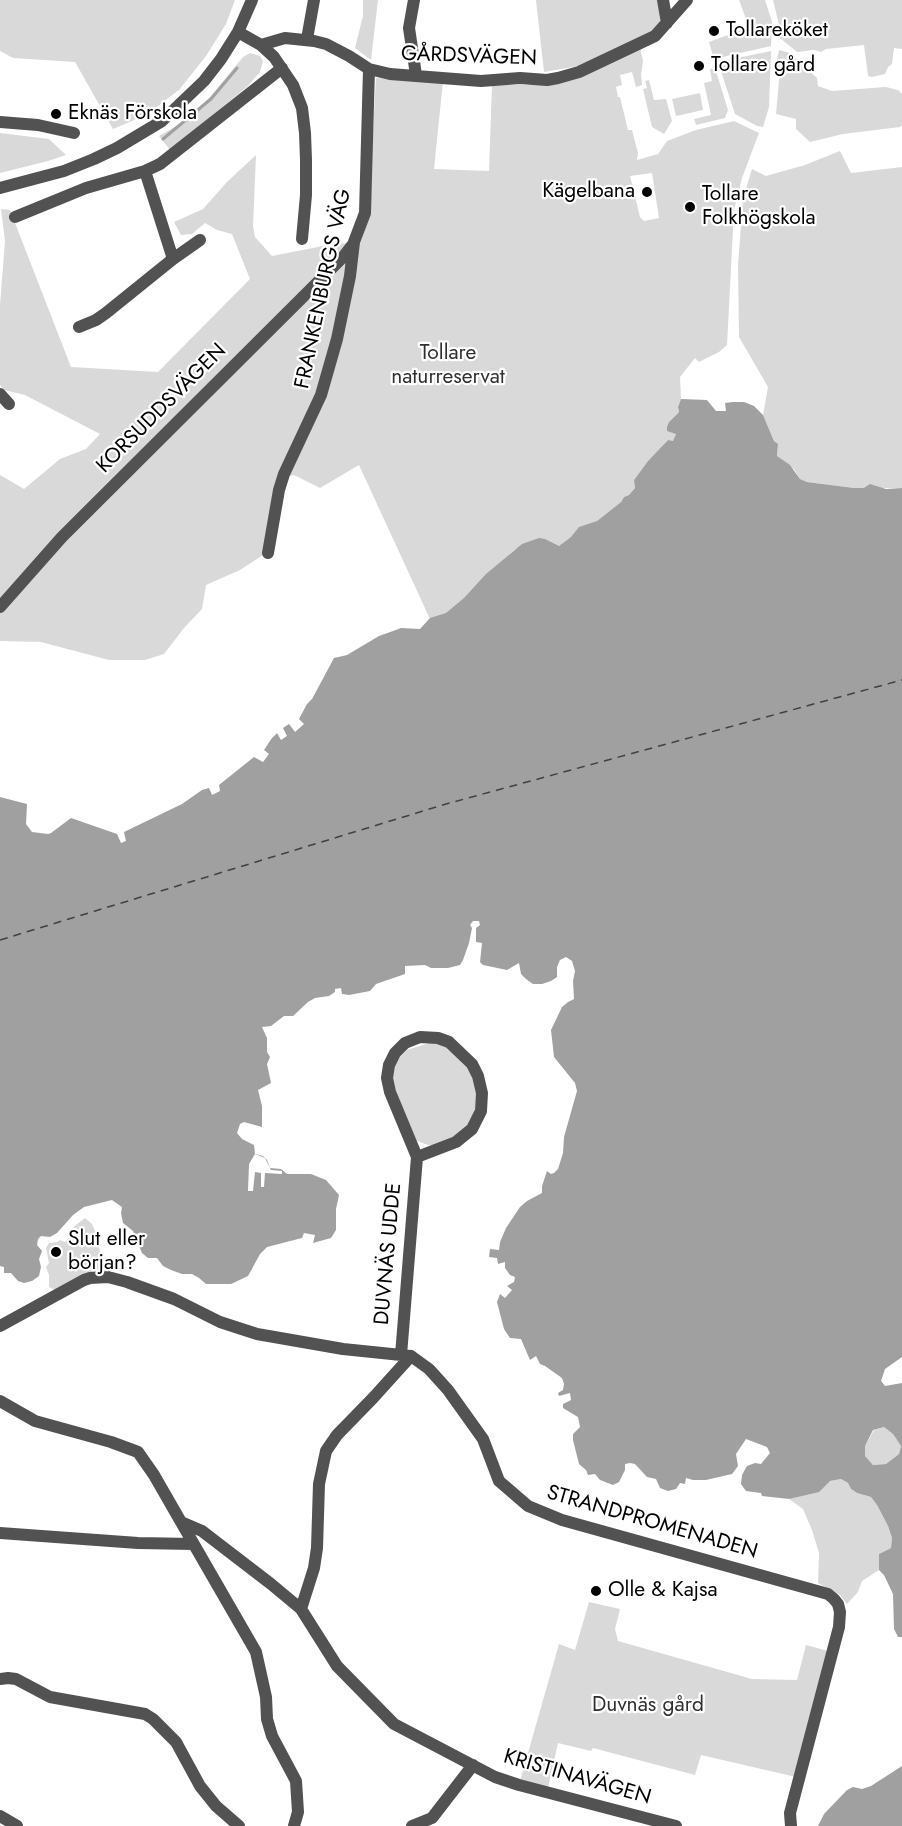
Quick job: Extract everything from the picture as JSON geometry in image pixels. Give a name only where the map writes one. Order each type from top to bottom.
[{"type":"street","points":[[0,188],[70,169],[117,148],[153,127],[182,104],[204,81],[238,32],[252,0]]},
{"type":"street","points":[[307,39],[314,0]]},
{"type":"street","points":[[414,0],[409,28],[416,75]]},
{"type":"street","points":[[663,0],[667,23]]},
{"type":"street","name":"GÅRDSVÄGEN","points":[[369,69],[390,74],[481,81],[558,78],[579,72],[655,36],[687,0]]},
{"type":"street","points":[[238,32],[261,45],[282,68],[298,97],[304,119],[306,160],[302,239]]},
{"type":"street","points":[[261,45],[285,38],[307,39],[326,44],[369,69]]},
{"type":"street","points":[[15,217],[86,188],[146,171],[160,164],[282,68]]},
{"type":"street","name":"FRANKENBURGS VÄG","points":[[268,553],[284,474],[319,402],[334,351],[350,276],[354,242],[365,213],[369,69]]},
{"type":"street","points":[[0,122],[38,125],[74,134]]},
{"type":"street","points":[[146,171],[173,259]]},
{"type":"street","points":[[79,327],[106,313],[200,240]]},
{"type":"street","name":"KORSUDDSVÄGEN","points":[[0,607],[62,537],[344,256],[354,242]]},
{"type":"street","points":[[0,394],[9,405]]},
{"type":"street","name":"DUVNÄS UDDE","points":[[406,1355],[417,1156],[390,1092],[387,1078],[389,1065],[395,1053],[405,1043],[420,1037],[438,1038],[449,1042],[472,1064],[482,1093],[481,1111],[472,1129],[456,1142],[417,1156]]},
{"type":"street","points":[[0,1326],[84,1280],[108,1277],[174,1299],[220,1322],[248,1332],[319,1346],[406,1355]]},
{"type":"street","points":[[301,1609],[314,1568],[317,1548],[319,1484],[326,1451],[337,1435],[373,1398],[406,1355]]},
{"type":"street","name":"STRANDPROMENADEN","points":[[406,1355],[429,1369],[448,1390],[483,1439],[499,1481],[528,1506],[562,1520],[815,1590],[834,1599],[840,1612],[839,1627],[790,1814],[791,1826]]},
{"type":"street","points":[[0,1401],[35,1421],[125,1446],[138,1452],[154,1475],[256,1652],[272,1736],[296,1781],[298,1812],[295,1826]]},
{"type":"street","name":"KRISTINAVÄGEN","points":[[181,1521],[202,1531],[301,1609],[337,1666],[394,1724],[495,1776],[519,1785],[616,1809],[657,1824],[676,1826]]},
{"type":"street","points":[[0,1533],[138,1543],[193,1544]]},
{"type":"street","points":[[0,1679],[16,1679],[50,1696],[145,1714],[176,1742],[200,1786],[216,1806],[239,1826]]},
{"type":"street","points":[[412,1826],[432,1818],[473,1765]]},
{"type":"street","points":[[0,1816],[17,1826]]},
{"type":"green space","points":[[0,0],[235,0],[226,24],[206,56],[179,90],[146,115],[113,129],[75,62],[13,58],[0,51]]},
{"type":"green space","points":[[363,0],[378,0],[371,60],[355,48],[363,16]]},
{"type":"green space","points":[[536,0],[659,0],[661,26],[656,32],[579,66],[544,72]]},
{"type":"green space","points":[[739,0],[765,0],[772,22],[771,46],[714,59],[709,42],[749,27]]},
{"type":"green space","points":[[773,0],[902,0],[902,49],[894,48],[892,64],[885,74],[872,77],[868,76],[864,45],[826,49],[821,52],[814,50],[797,52],[780,38]]},
{"type":"green space","name":"Tollare naturreservat","points":[[640,47],[643,61],[642,85],[636,87],[632,72],[620,75],[622,85],[616,87],[628,130],[632,130],[638,153],[637,160],[658,154],[667,141],[696,130],[734,121],[759,133],[742,178],[734,210],[727,345],[719,352],[699,362],[695,358],[680,377],[679,412],[669,422],[676,434],[673,442],[668,440],[648,461],[634,480],[635,488],[629,495],[597,521],[584,526],[572,538],[559,546],[514,550],[449,618],[430,619],[359,465],[320,488],[294,475],[278,479],[263,555],[240,570],[206,585],[202,609],[164,654],[145,660],[109,660],[41,642],[0,641],[0,475],[24,489],[60,459],[86,449],[100,434],[25,395],[4,390],[0,385],[0,305],[5,241],[1,209],[10,210],[71,367],[158,372],[250,279],[232,234],[217,230],[205,223],[192,234],[181,235],[174,222],[203,209],[256,155],[253,226],[255,237],[272,256],[338,243],[360,244],[368,222],[376,78],[443,81],[434,169],[489,171],[492,85],[561,82]],"holes":[[[652,173],[659,218],[644,221],[640,217],[630,176]]]},
{"type":"green space","points":[[779,50],[790,53],[817,78],[818,86],[832,91],[886,87],[898,90],[902,94],[902,125],[843,134],[810,142],[796,129],[796,119],[776,114]]},
{"type":"green space","points":[[771,51],[769,107],[763,127],[735,114],[718,62]]},
{"type":"green space","points":[[250,53],[260,56],[263,61],[260,72],[248,86],[170,150],[159,136],[183,122],[210,97],[243,57]]},
{"type":"green space","points":[[715,68],[728,110],[725,118],[696,125],[694,119],[711,115],[704,83],[712,81],[710,69]]},
{"type":"green space","points":[[649,80],[654,100],[666,99],[672,121],[664,134],[652,127],[643,89],[647,88],[645,81]]},
{"type":"green space","points":[[700,93],[703,110],[676,116],[672,99]]},
{"type":"green space","points":[[0,133],[49,139],[66,155],[0,173]]},
{"type":"green space","points":[[840,151],[851,173],[902,167],[902,488],[854,488],[807,482],[800,479],[794,469],[777,456],[778,445],[763,415],[768,387],[739,337],[738,265],[743,198],[752,169],[766,176],[805,165]]},
{"type":"green space","points":[[432,1042],[443,1045],[458,1054],[472,1069],[478,1090],[478,1108],[473,1122],[458,1137],[437,1146],[417,1141],[412,1135],[392,1080],[393,1068],[407,1050]]},
{"type":"green space","points":[[85,1218],[92,1224],[95,1231],[105,1271],[55,1290],[49,1287],[46,1267],[49,1263],[46,1248],[49,1243],[60,1240],[65,1242],[72,1228]]},
{"type":"green space","points":[[884,1427],[893,1434],[901,1446],[899,1454],[886,1464],[873,1465],[865,1456],[865,1446],[874,1430]]},
{"type":"green space","points":[[841,1479],[857,1493],[871,1497],[888,1526],[892,1538],[891,1548],[879,1554],[879,1570],[862,1581],[858,1592],[847,1604],[840,1595],[818,1583],[819,1553],[812,1530],[803,1509],[789,1499],[830,1481]]},
{"type":"green space","name":"Duvnäs gård","points":[[589,1602],[620,1609],[615,1629],[618,1641],[752,1679],[797,1680],[806,1645],[828,1651],[796,1777],[701,1755],[695,1775],[593,1748],[591,1751],[558,1743],[548,1788],[520,1781],[559,1644],[575,1650]]},
{"type":"shaded area","points":[[681,399],[707,400],[716,411],[726,411],[725,403],[744,402],[754,406],[763,415],[774,441],[778,444],[777,456],[790,465],[800,479],[807,482],[854,488],[864,488],[870,484],[886,489],[902,488],[902,1357],[885,1369],[881,1381],[885,1386],[902,1383],[902,1637],[898,1637],[894,1629],[893,1594],[879,1570],[879,1554],[891,1548],[892,1538],[888,1526],[871,1497],[857,1493],[841,1479],[830,1481],[819,1492],[789,1499],[762,1496],[761,1493],[746,1491],[741,1484],[742,1475],[747,1466],[755,1463],[761,1464],[770,1453],[767,1447],[746,1439],[736,1454],[738,1466],[732,1474],[706,1480],[686,1478],[685,1484],[680,1483],[676,1489],[668,1491],[660,1488],[656,1479],[647,1477],[635,1464],[625,1464],[625,1470],[619,1482],[613,1485],[600,1480],[595,1474],[588,1475],[579,1464],[573,1440],[573,1434],[580,1427],[578,1417],[563,1408],[563,1404],[571,1400],[570,1393],[559,1396],[558,1393],[563,1390],[564,1384],[562,1378],[540,1364],[536,1356],[530,1360],[521,1339],[510,1338],[504,1329],[497,1302],[500,1294],[505,1298],[512,1290],[507,1286],[514,1282],[515,1277],[510,1275],[505,1268],[505,1262],[498,1264],[497,1258],[489,1257],[490,1249],[499,1250],[506,1228],[520,1207],[542,1193],[547,1171],[551,1174],[558,1169],[563,1153],[564,1137],[577,1091],[575,1083],[554,1057],[551,1030],[562,1007],[574,999],[575,971],[572,961],[566,957],[560,960],[557,977],[542,984],[533,984],[521,974],[519,963],[507,970],[483,965],[480,962],[482,943],[476,942],[476,928],[480,925],[479,921],[473,921],[470,925],[472,928],[469,943],[460,965],[448,968],[431,968],[425,965],[405,966],[405,974],[376,984],[370,991],[349,995],[342,994],[341,988],[335,989],[335,992],[329,996],[315,998],[308,1002],[293,1016],[284,1016],[271,1026],[262,1027],[267,1038],[267,1052],[270,1057],[267,1064],[271,1083],[258,1090],[262,1106],[262,1127],[244,1122],[240,1124],[237,1133],[242,1139],[254,1145],[255,1154],[263,1156],[270,1168],[281,1169],[287,1174],[311,1174],[326,1180],[339,1195],[336,1230],[331,1238],[313,1243],[315,1235],[304,1233],[302,1238],[267,1247],[260,1254],[248,1276],[231,1284],[206,1284],[192,1274],[182,1274],[171,1270],[163,1266],[157,1258],[148,1258],[142,1253],[133,1231],[123,1223],[122,1207],[112,1200],[84,1207],[73,1215],[57,1233],[50,1237],[41,1236],[38,1239],[37,1245],[42,1251],[39,1259],[41,1267],[39,1276],[32,1281],[24,1283],[18,1281],[11,1273],[4,1273],[4,1267],[0,1266],[0,797],[27,804],[26,824],[32,832],[51,833],[71,818],[117,834],[121,843],[126,841],[124,832],[182,804],[202,790],[209,788],[212,795],[220,791],[219,785],[254,757],[263,762],[269,754],[264,750],[272,738],[277,733],[281,740],[287,736],[283,728],[289,724],[295,732],[304,724],[299,719],[334,658],[347,655],[379,636],[401,628],[420,629],[430,618],[446,613],[464,598],[486,574],[522,544],[539,538],[559,546],[579,527],[597,521],[621,502],[635,488],[634,480],[648,461],[668,440],[673,441],[676,434],[667,431],[667,427],[679,412]],"holes":[[[884,1427],[893,1434],[901,1446],[899,1454],[886,1464],[873,1465],[865,1456],[865,1446],[873,1430]]]},
{"type":"shaded area","points":[[902,1766],[902,1826],[818,1826],[824,1814],[847,1790],[853,1787],[862,1789],[871,1786]]},
{"type":"pier","points":[[255,1154],[265,1158],[271,1170],[282,1171],[282,1174],[265,1173],[264,1187],[261,1187],[261,1173],[255,1172],[253,1191],[248,1191],[249,1164]]},
{"type":"waterway","points":[[163,139],[211,99],[237,68]]},
{"type":"ferry route","points":[[0,940],[446,804],[902,680]]},
{"type":"place","name":"Tollareköket","points":[[714,31]]},
{"type":"place","name":"Tollare gård","points":[[699,66]]},
{"type":"place","name":"Eknäs Förskola","points":[[56,114]]},
{"type":"place","name":"Kägelbana","points":[[647,192]]},
{"type":"place","name":"Tollare Folkhögskola","points":[[690,207]]},
{"type":"place","name":"Slut eller början?","points":[[56,1252]]},
{"type":"place","name":"Olle & Kajsa","points":[[596,1591]]}]
